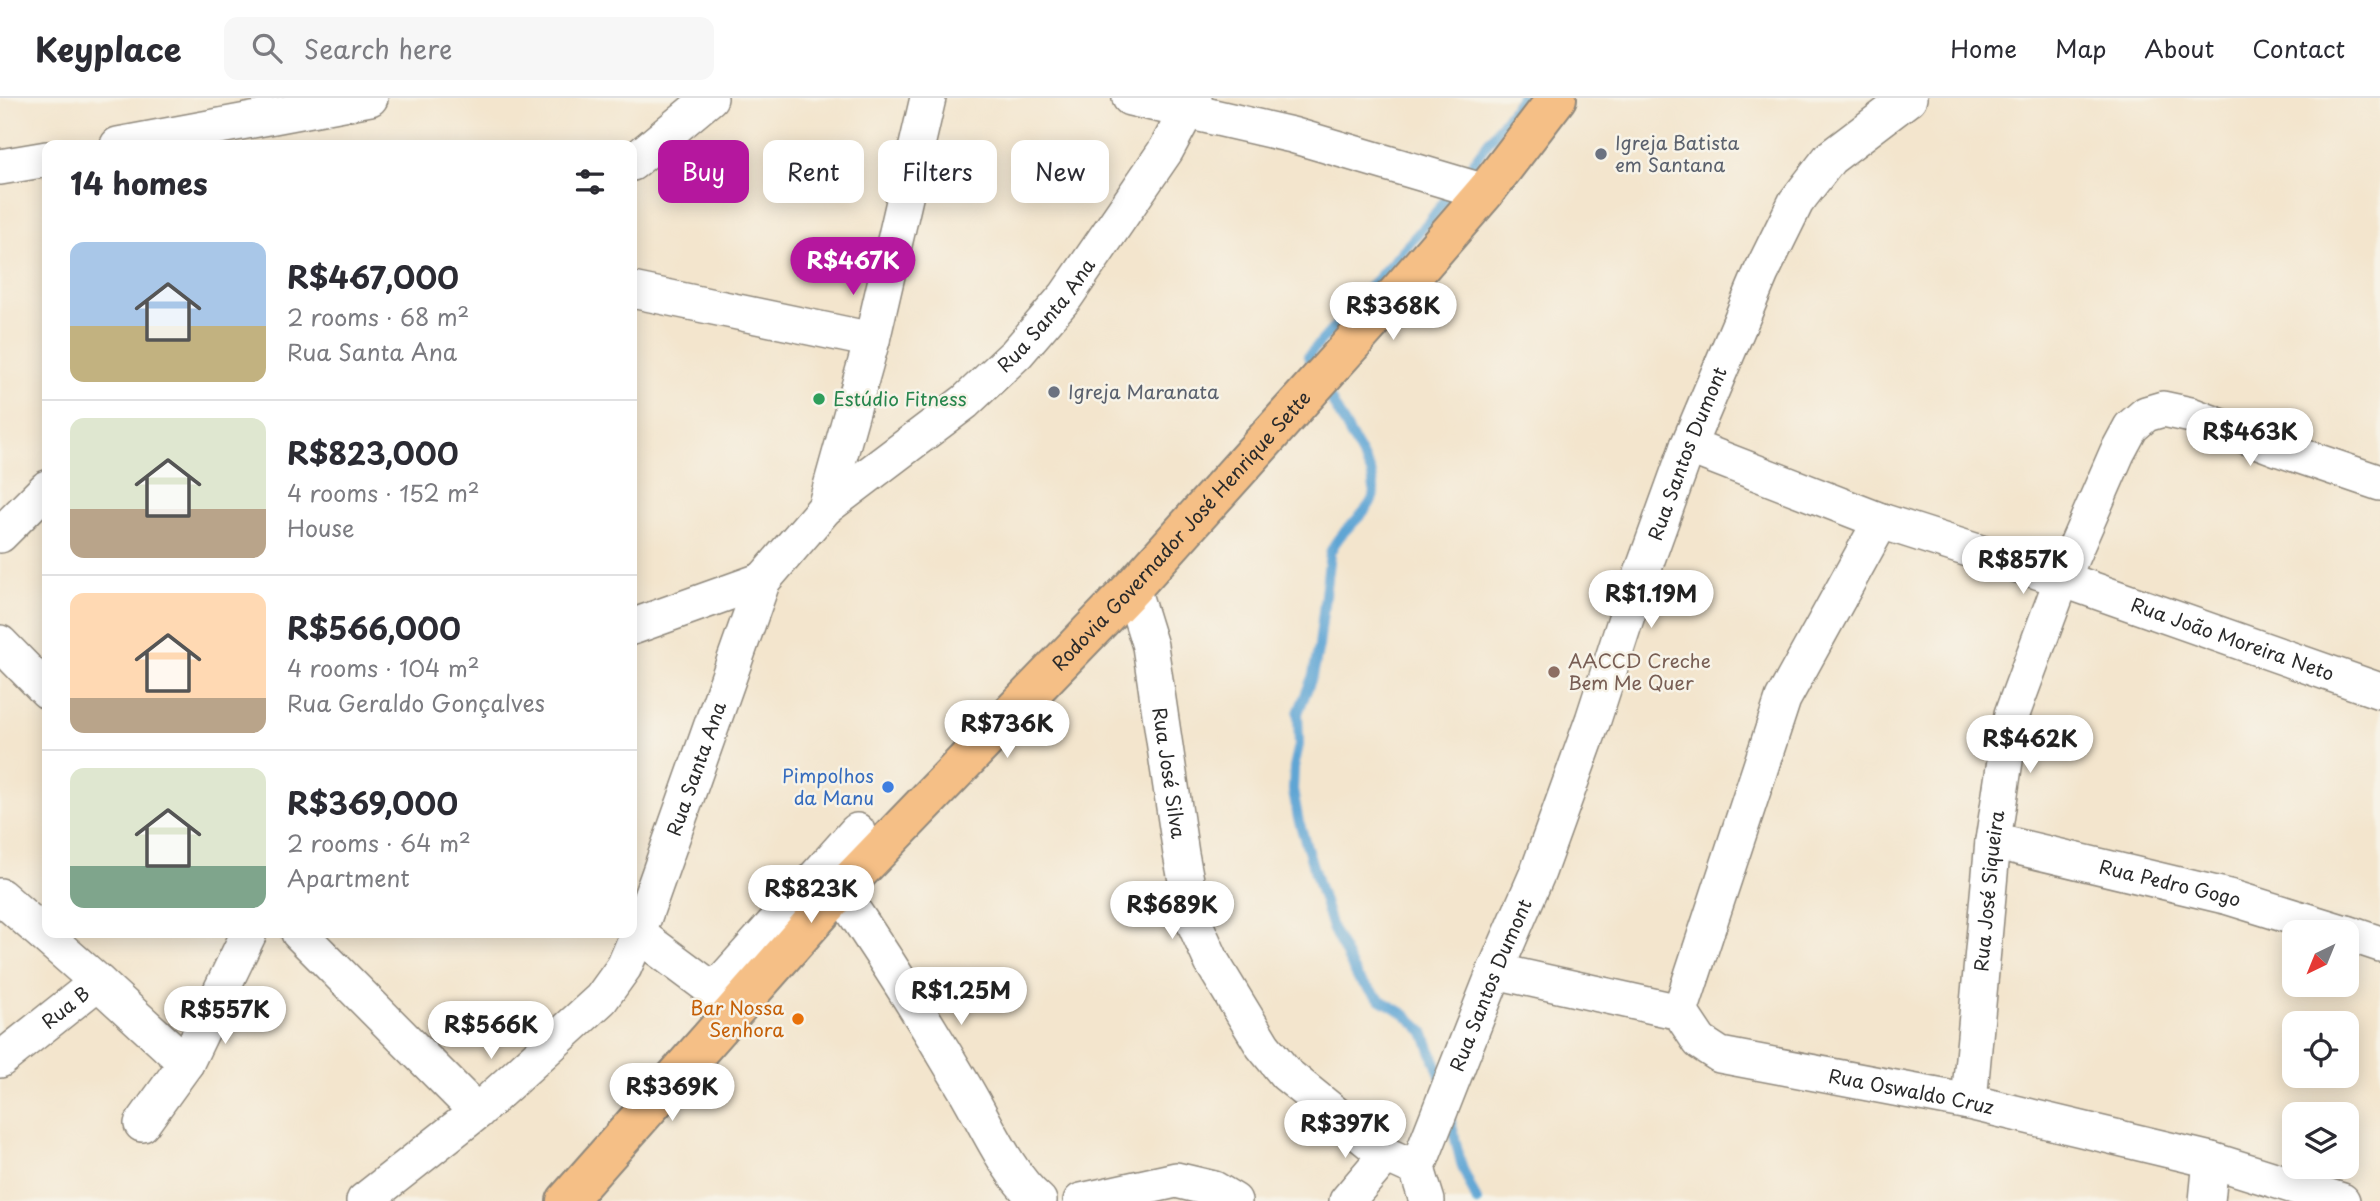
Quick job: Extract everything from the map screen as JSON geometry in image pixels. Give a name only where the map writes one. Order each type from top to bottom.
[{"type":"main road","name":"Rodovia Governador José Henrique Sette","points":[[566,1201],[730,994],[840,891],[1132,588],[1401,289],[1485,192],[1557,98]]},
{"type":"street","points":[[145,140],[370,98]]},
{"type":"street","points":[[637,159],[710,98]]},
{"type":"street","name":"Rua Santa Ana","points":[[825,508],[872,340],[928,98]]},
{"type":"street","points":[[1130,98],[1191,104],[1485,192]]},
{"type":"street","name":"Rua Santos Dumont","points":[[1347,1201],[1410,1175],[1547,846],[1688,446],[1755,286],[1796,202],[1830,158],[1909,98]]},
{"type":"street","name":"Rua Santa Ana","points":[[638,934],[763,580],[825,508],[965,402],[1017,353],[1066,296],[1166,150],[1191,104]]},
{"type":"street","points":[[0,167],[42,160]]},
{"type":"street","points":[[637,291],[872,340]]},
{"type":"street","name":"Rua José Siqueira","points":[[1969,1102],[1993,841],[2012,714],[2062,579],[2131,427],[2146,414],[2162,409],[2190,415],[2380,483]]},
{"type":"street","name":"Rua João Moreira Neto","points":[[1688,446],[1881,521],[2062,579],[2380,691]]},
{"type":"street","points":[[0,535],[42,493]]},
{"type":"street","points":[[1495,971],[1681,1012],[1783,699],[1881,521]]},
{"type":"street","points":[[637,625],[763,580]]},
{"type":"street","name":"Rua José Silva","points":[[1132,588],[1150,646],[1181,854],[1194,922],[1212,962],[1263,1046],[1286,1074],[1410,1175]]},
{"type":"street","points":[[0,643],[42,686]]},
{"type":"street","points":[[638,934],[730,994],[857,831]]},
{"type":"street","name":"Rua Pedro Gogo","points":[[1993,841],[2229,897],[2304,920]]},
{"type":"street","points":[[840,891],[905,988],[1008,1162],[1039,1201]]},
{"type":"street","points":[[0,896],[42,932]]},
{"type":"street","name":"Rua Pedro Gogo","points":[[2359,937],[2380,944]]},
{"type":"street","points":[[48,938],[186,1063]]},
{"type":"street","points":[[142,1124],[186,1063],[246,938]]},
{"type":"street","points":[[304,938],[477,1112]]},
{"type":"street","name":"Rua Santa Ana","points":[[364,1201],[477,1112],[601,999],[624,967],[636,938]]},
{"type":"street","name":"Rua B","points":[[0,1060],[99,982]]},
{"type":"street","name":"Rua Oswaldo Cruz","points":[[1681,1012],[1700,1042],[1720,1055],[1969,1102],[2211,1160],[2342,1201]]},
{"type":"street","points":[[2207,1201],[2211,1160]]},
{"type":"street","points":[[1081,1201],[1176,1180],[1214,1189],[1234,1201]]},
{"type":"waterway","points":[[1317,372],[1308,356],[1430,220],[1521,98]]},
{"type":"waterway","points":[[1324,387],[1371,472],[1374,493],[1368,507],[1339,538],[1330,553],[1319,646],[1313,675],[1298,713],[1299,745],[1293,790],[1298,818],[1332,928],[1358,979],[1381,1000],[1405,1014],[1424,1032],[1441,1078]]},
{"type":"waterway","points":[[1449,1114],[1462,1167],[1477,1201]]},
{"type":"place","name":"Igreja Batista em Santana","points":[[1601,154]]},
{"type":"place","name":"Igreja Maranata","points":[[1054,392]]},
{"type":"place","name":"Estúdio Fitness","points":[[819,399]]},
{"type":"place","name":"AACCD Creche Bem Me Quer","points":[[1554,672]]},
{"type":"place","name":"Pimpolhos da Manu","points":[[888,787]]},
{"type":"place","name":"Bar Nossa Senhora","points":[[798,1019]]}]
